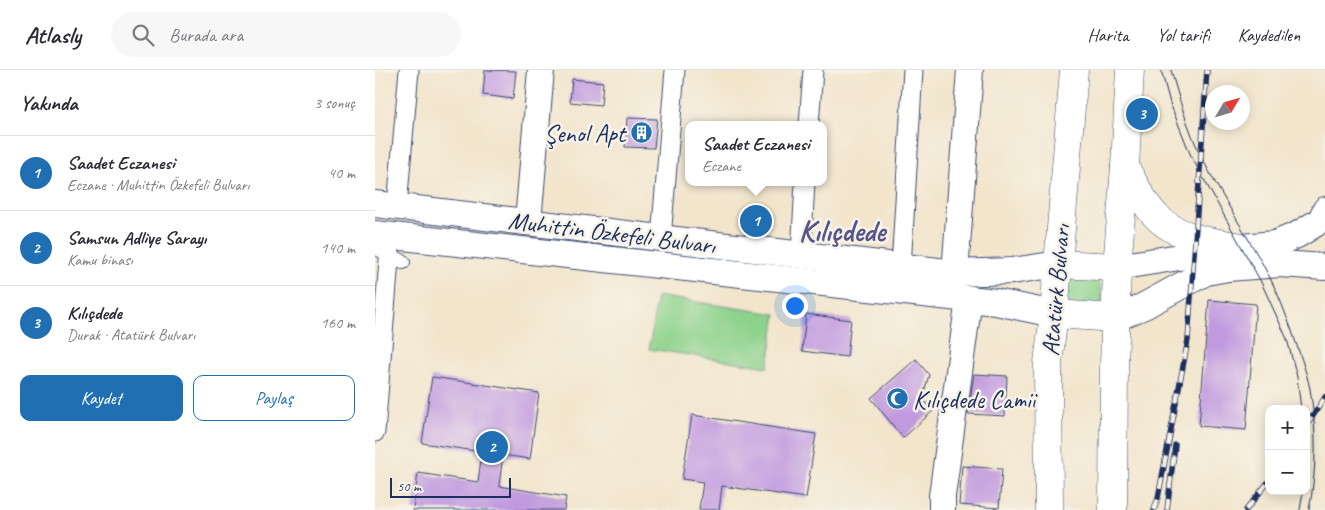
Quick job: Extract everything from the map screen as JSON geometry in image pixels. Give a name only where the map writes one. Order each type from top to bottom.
[{"type":"main road","points":[[528,222],[541,70]]},
{"type":"main road","points":[[955,273],[970,70]]},
{"type":"main road","name":"Atatürk Bulvarı","points":[[1049,510],[1048,363],[1054,314],[1074,70]]},
{"type":"main road","points":[[1113,510],[1117,266],[1130,70]]},
{"type":"main road","points":[[1125,167],[1142,198],[1156,216],[1175,231],[1208,242],[1242,247]]},
{"type":"main road","name":"Muhittin Özkefeli Bulvarı","points":[[386,205],[464,229],[572,241],[996,302],[1054,314]]},
{"type":"main road","points":[[1058,264],[1117,266],[1242,247],[1275,244],[1297,236],[1322,215]]},
{"type":"main road","points":[[1322,215],[1312,233],[1312,242],[1314,251],[1325,263]]},
{"type":"main road","name":"Muhittin Özkefeli Bulvarı","points":[[387,247],[464,229],[528,222],[572,241],[661,238],[955,273],[1012,271],[1058,264]]},
{"type":"main road","points":[[1054,314],[1116,318],[1144,306],[1206,272],[1228,268],[1280,264],[1325,267]]},
{"type":"main road","points":[[941,510],[969,299]]},
{"type":"street","points":[[386,205],[409,70]]},
{"type":"street","points":[[661,238],[675,70]]},
{"type":"street","points":[[809,121],[813,70]]},
{"type":"street","points":[[901,267],[913,70]]},
{"type":"street","points":[[801,255],[805,186]]},
{"type":"street","points":[[375,432],[387,247]]},
{"type":"green space","points":[[1067,275],[1095,278],[1102,291],[1100,306],[1074,317],[1058,287]]},
{"type":"green space","points":[[657,296],[776,314],[768,367],[649,349]]},
{"type":"building","points":[[485,70],[516,71],[513,99],[483,95]]},
{"type":"building","points":[[572,79],[603,82],[601,105],[570,102]]},
{"type":"building","name":"Şenol Apt","points":[[627,118],[657,119],[654,148],[625,147]]},
{"type":"building","points":[[1209,300],[1256,304],[1246,430],[1199,426]]},
{"type":"building","points":[[806,314],[851,320],[847,357],[802,351]]},
{"type":"building","name":"Kılıçdede Camii","points":[[916,359],[929,375],[922,399],[934,410],[903,438],[871,398]]},
{"type":"building","points":[[974,374],[1007,376],[1005,416],[968,414]]},
{"type":"building","points":[[432,377],[539,393],[530,459],[503,455],[499,486],[566,497],[564,510],[413,510],[418,473],[478,482],[482,452],[422,443]]},
{"type":"building","points":[[692,415],[816,434],[806,498],[722,486],[719,510],[699,510],[703,482],[682,479]]},
{"type":"building","points":[[962,466],[1002,469],[999,508],[959,505]]},
{"type":"tram line","points":[[1161,70],[1170,103],[1191,156],[1261,282],[1287,339],[1297,377],[1300,405]]},
{"type":"tram line","points":[[1171,70],[1196,146],[1273,284],[1304,367],[1310,389],[1315,434],[1314,480],[1309,510]]},
{"type":"tram line","points":[[1300,510],[1302,495]]},
{"type":"railway","points":[[1154,510],[1158,498],[1188,340],[1207,70]]},
{"type":"railway","points":[[1310,421],[1325,397]]},
{"type":"railway","points":[[1167,510],[1175,445]]},
{"type":"railway","points":[[1246,510],[1265,486]]},
{"type":"place","name":"Kılıçdede","points":[[1142,114]]},
{"type":"place","name":"Şenol Apt","points":[[641,133]]},
{"type":"place","name":"Saadet Eczanesi","points":[[756,221]]},
{"type":"place","name":"Kılıçdede Camii","points":[[897,399]]},
{"type":"place","name":"Samsun Adliye Sarayı","points":[[492,447]]},
{"type":"district","name":"Kılıçdede","points":[[842,231]]}]
